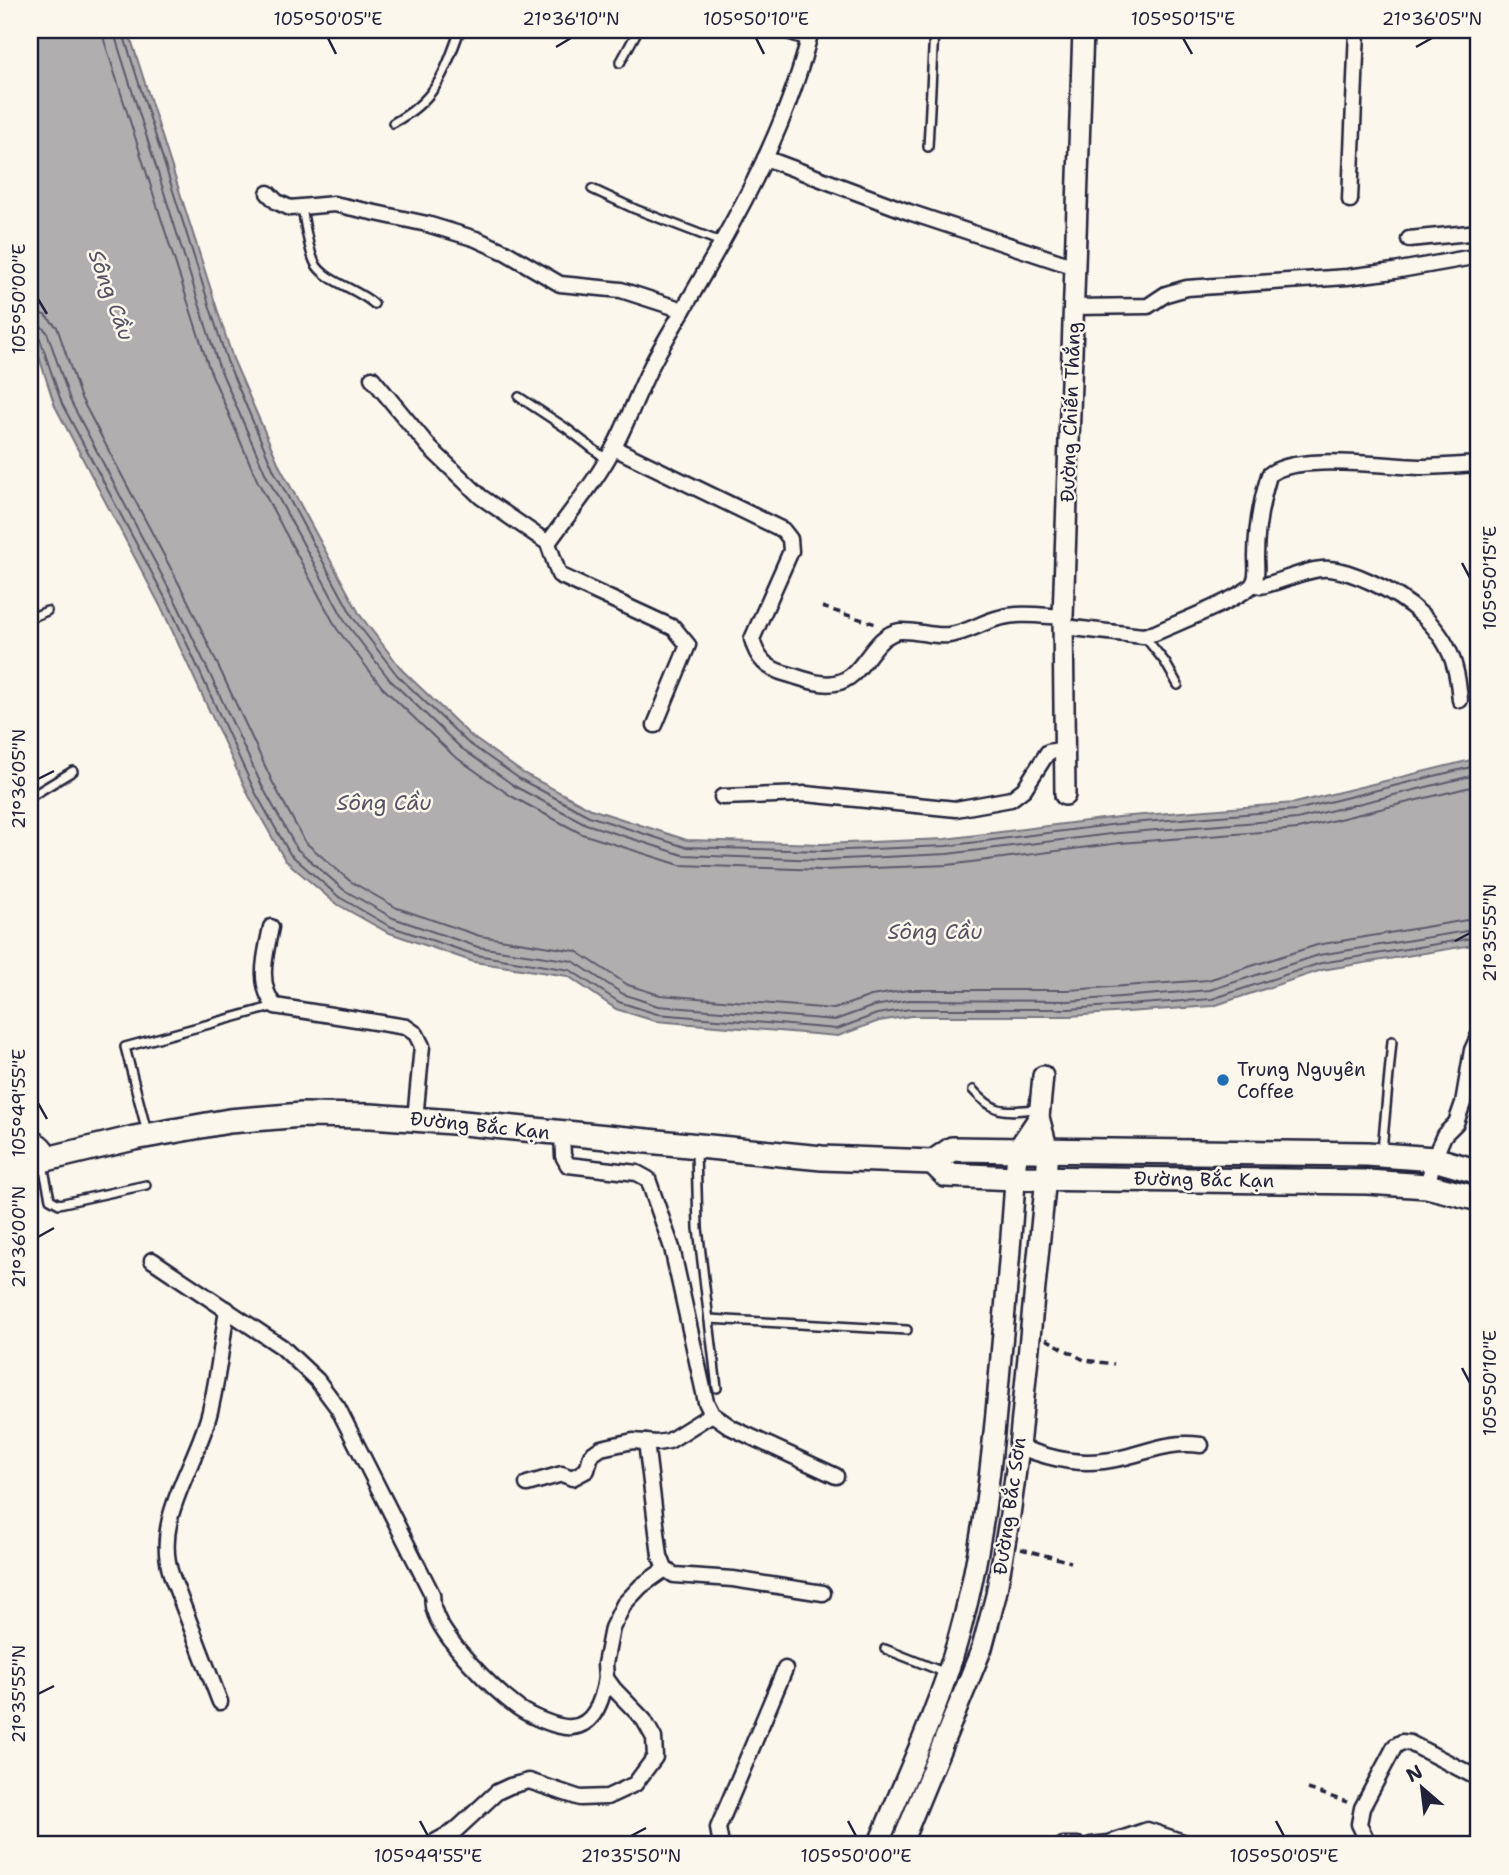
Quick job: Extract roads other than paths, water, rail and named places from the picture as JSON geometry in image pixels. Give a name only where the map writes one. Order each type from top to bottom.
[{"type":"highway","name":"Đường Bắc Kạn","points":[[41,1161],[148,1136],[229,1121],[302,1115],[415,1119],[822,1158],[933,1162],[952,1149],[1382,1155],[1434,1159],[1479,1172]]},
{"type":"highway","name":"Đường Bắc Kạn","points":[[933,1162],[946,1175],[1367,1182],[1427,1186],[1479,1199]]},
{"type":"main road","name":"Đường Chiến Thắng","points":[[1065,795],[1064,622],[1083,30]]},
{"type":"main road","points":[[1017,1150],[1039,1113],[1043,1076]]},
{"type":"main road","name":"Đường Bắc Sơn","points":[[901,1845],[982,1648],[996,1595],[1019,1447],[1046,1177],[1048,1151],[1039,1113]]},
{"type":"main road","name":"Đường Bắc Sơn","points":[[878,1845],[947,1673],[970,1591],[985,1516],[1017,1150]]},
{"type":"street","points":[[548,543],[610,453],[650,367],[722,242],[765,158],[802,65],[809,34],[785,30]]},
{"type":"street","points":[[1350,201],[1357,30]]},
{"type":"street","points":[[765,158],[909,212],[1074,267]]},
{"type":"street","points":[[268,193],[277,202],[290,208],[334,204],[427,224],[476,239],[505,252],[560,284],[621,290],[683,310]]},
{"type":"street","points":[[1409,239],[1479,232]]},
{"type":"street","points":[[1073,307],[1148,306],[1166,294],[1187,288],[1347,277],[1479,256]]},
{"type":"street","points":[[373,378],[430,447],[481,497],[548,543],[559,575],[674,628],[688,645],[656,726]]},
{"type":"street","points":[[610,453],[783,530],[790,539],[791,551],[752,639],[756,654],[764,664],[778,672],[835,684],[850,677],[887,636],[901,631],[947,636],[998,618],[1016,615],[1143,636],[1225,602],[1253,584],[1262,501],[1269,475],[1282,467],[1329,463],[1420,467],[1479,464]]},
{"type":"street","points":[[1253,584],[1261,586],[1318,569],[1330,569],[1355,575],[1403,599],[1419,612],[1444,642],[1455,667],[1460,700]]},
{"type":"street","points":[[722,797],[834,795],[956,809],[1012,799],[1024,789],[1048,752],[1065,749]]},
{"type":"street","points":[[271,928],[264,962],[265,985],[267,997],[275,1006],[406,1027],[416,1034],[422,1046],[415,1119]]},
{"type":"street","points":[[1427,1186],[1444,1135],[1456,1122],[1464,1103],[1472,1050],[1479,1035]]},
{"type":"street","points":[[562,1133],[563,1156],[568,1165],[637,1173],[648,1179],[672,1248],[706,1402],[712,1414],[732,1428],[836,1476]]},
{"type":"street","points":[[30,1138],[37,1139],[47,1147],[41,1161]]},
{"type":"street","points":[[152,1260],[282,1347],[317,1380],[338,1408],[432,1594],[434,1611],[444,1630],[477,1671],[519,1709],[548,1722],[572,1727],[587,1720],[597,1711],[607,1678]]},
{"type":"street","points":[[220,1702],[165,1559],[172,1510],[203,1437],[210,1411],[227,1309]]},
{"type":"street","points":[[527,1484],[562,1475],[572,1478],[587,1470],[591,1455],[601,1448],[633,1441],[669,1441],[712,1414]]},
{"type":"street","points":[[646,1442],[660,1556],[665,1569],[674,1575],[733,1579],[824,1593]]},
{"type":"street","points":[[1019,1447],[1054,1460],[1072,1462],[1119,1458],[1167,1444],[1201,1445]]},
{"type":"street","points":[[429,1845],[456,1830],[497,1792],[510,1786],[528,1781],[580,1798],[607,1797],[635,1784],[655,1757],[654,1738],[644,1720],[614,1689],[607,1678],[605,1664],[612,1628],[624,1604],[640,1586],[665,1569]]},
{"type":"street","points":[[721,1845],[718,1828],[785,1669]]},
{"type":"street","points":[[1369,1845],[1359,1824],[1362,1808],[1395,1746],[1402,1742],[1410,1743],[1472,1775],[1479,1776]]},
{"type":"street","points":[[1091,1845],[1109,1843],[1147,1830],[1192,1845]]},
{"type":"street","points":[[1063,1845],[1078,1845]]},
{"type":"lane","points":[[393,123],[411,113],[431,95],[444,74],[460,30]]},
{"type":"lane","points":[[620,63],[639,30]]},
{"type":"lane","points":[[928,147],[934,30]]},
{"type":"lane","points":[[592,189],[635,209],[722,242]]},
{"type":"lane","points":[[302,207],[314,263],[323,272],[364,295],[374,304]]},
{"type":"lane","points":[[519,397],[610,453]]},
{"type":"lane","points":[[30,618],[47,611]]},
{"type":"lane","points":[[1143,636],[1165,662],[1178,685]]},
{"type":"lane","points":[[30,797],[74,771]]},
{"type":"lane","points":[[148,1136],[125,1047],[275,1006]]},
{"type":"lane","points":[[1382,1155],[1392,1041]]},
{"type":"lane","points":[[973,1090],[985,1104],[999,1110],[1039,1113]]},
{"type":"lane","points":[[695,1147],[698,1228],[717,1388]]},
{"type":"lane","points":[[41,1161],[50,1199],[59,1203],[146,1185]]},
{"type":"lane","points":[[709,1319],[907,1330]]},
{"type":"lane","points":[[885,1649],[947,1673]]},
{"type":"water","name":"Sông Cầu","points":[[30,30],[128,30],[233,359],[280,467],[360,615],[403,671],[471,736],[523,773],[591,809],[687,840],[822,844],[945,839],[1118,817],[1295,803],[1479,758],[1479,944],[1322,970],[1213,1006],[1070,1016],[911,1016],[879,1021],[838,1036],[655,1021],[616,1009],[568,976],[474,962],[387,932],[335,903],[285,860],[249,796],[164,613],[55,406],[30,329]]},
{"type":"place","name":"Trung Nguyên Coffee","points":[[1223,1080]]}]
